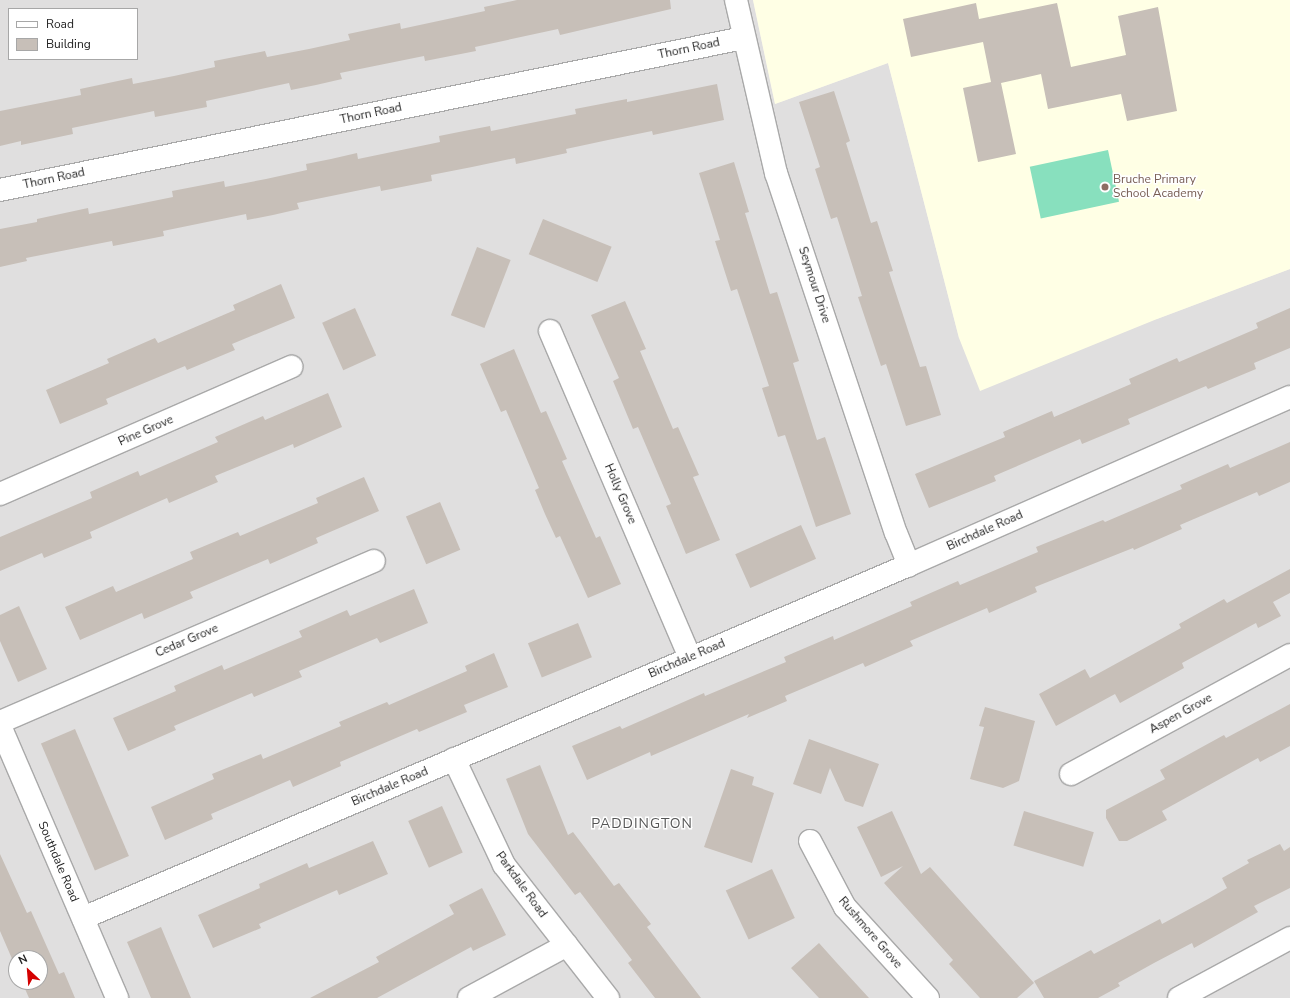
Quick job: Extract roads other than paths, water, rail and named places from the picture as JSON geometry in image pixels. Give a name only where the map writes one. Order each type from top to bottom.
[{"type":"street","name":"Seymour Drive","points":[[736,0],[743,38],[776,173],[896,533],[909,565]]},
{"type":"street","name":"Thorn Road","points":[[0,190],[743,38]]},
{"type":"street","name":"Holly Grove","points":[[550,330],[690,657]]},
{"type":"street","name":"Pine Grove","points":[[0,494],[292,367]]},
{"type":"street","name":"Birchdale Road","points":[[83,918],[690,657],[909,565],[1290,397]]},
{"type":"street","name":"Cedar Grove","points":[[0,722],[374,561]]},
{"type":"street","name":"Aspen Grove","points":[[1071,774],[1290,655]]},
{"type":"street","name":"Southdale Road","points":[[0,726],[117,998]]},
{"type":"street","name":"Parkdale Road","points":[[454,759],[497,853],[608,998]]},
{"type":"street","name":"Rushmore Grove","points":[[810,841],[845,907],[928,998]]},
{"type":"street","points":[[1179,998],[1290,938]]},
{"type":"street","points":[[469,998],[567,945]]},
{"type":"place","name":"Bruche Primary School Academy","points":[[1105,187]]},
{"type":"district","name":"PADDINGTON","points":[[642,824]]}]
